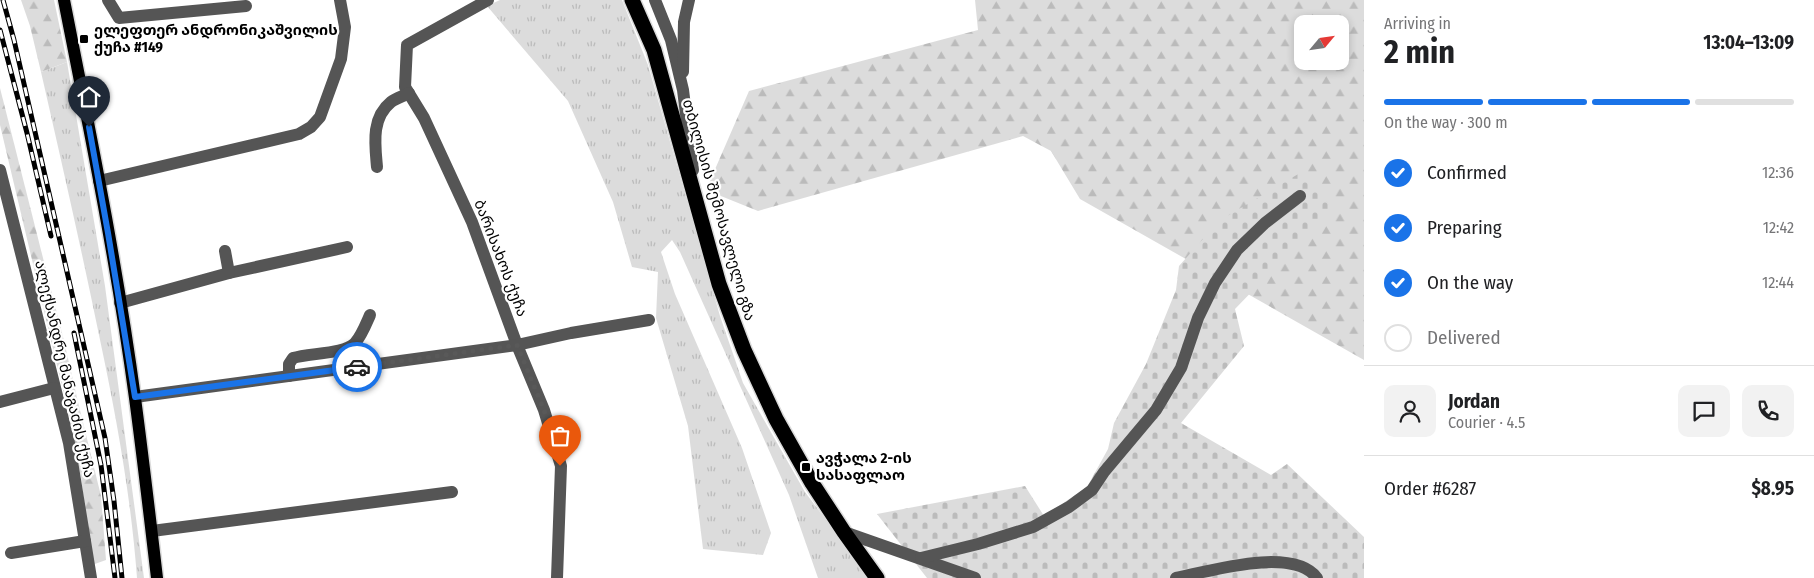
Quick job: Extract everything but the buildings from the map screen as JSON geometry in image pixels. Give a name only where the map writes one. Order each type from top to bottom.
[{"type":"highway","name":"თბილისის შემოსავლელი გზა","points":[[632,0],[654,50],[720,284],[744,350],[776,419],[812,482],[844,532],[878,578]]},
{"type":"main road","points":[[64,0],[120,302],[135,397],[157,578]]},
{"type":"street","points":[[108,0],[119,18],[246,6]]},
{"type":"street","points":[[99,181],[299,134],[311,127],[320,117],[341,59],[344,27],[340,0]]},
{"type":"street","name":"ბარისახოს ქუჩა","points":[[488,0],[407,45],[405,87],[424,118],[472,222],[517,345],[544,410],[560,466],[557,578]]},
{"type":"street","points":[[655,0],[671,40],[683,90],[701,219]]},
{"type":"street","points":[[683,90],[684,22],[689,0]]},
{"type":"street","points":[[377,167],[374,140],[378,119],[391,101],[409,93]]},
{"type":"street","name":"ალექსანდრე მანაგაძის ქუჩა","points":[[0,170],[3,202],[69,443],[90,578]]},
{"type":"street","points":[[921,558],[1033,528],[1092,490],[1104,472],[1156,410],[1181,368],[1198,318],[1214,283],[1237,250],[1265,223],[1300,196]]},
{"type":"street","points":[[120,302],[229,273],[347,247]]},
{"type":"street","points":[[225,252],[229,273]]},
{"type":"street","points":[[289,376],[289,364],[293,358],[344,349],[354,344],[370,315]]},
{"type":"street","points":[[135,397],[517,345],[572,333],[649,320]]},
{"type":"street","points":[[0,402],[54,388]]},
{"type":"street","points":[[152,531],[452,492]]},
{"type":"street","points":[[844,532],[974,578]]},
{"type":"street","points":[[11,553],[85,541]]},
{"type":"street","points":[[1176,578],[1259,562],[1287,562],[1306,567],[1317,578]]},
{"type":"green space","points":[[21,0],[54,0],[67,62],[41,72],[30,26]]},
{"type":"green space","points":[[500,0],[622,0],[648,65],[720,316],[743,383],[805,492],[870,578],[818,578],[789,495],[680,252],[672,240],[661,252],[675,294],[742,448],[771,533],[763,555],[703,549],[688,426],[656,318],[658,272],[632,267],[613,202],[568,101],[487,6]]},
{"type":"green space","points":[[975,0],[1364,0],[1364,360],[1080,199],[1051,151],[1023,136],[758,211],[706,190],[749,91],[978,30]]},
{"type":"green space","points":[[67,62],[105,286],[144,578],[137,578],[127,486],[111,395],[41,72]]},
{"type":"green space","points":[[0,88],[64,341],[51,340],[0,125]]},
{"type":"green space","points":[[1305,170],[1332,209],[1235,309],[1244,346],[1181,423],[1271,475],[1287,464],[1364,537],[1364,578],[927,578],[877,514],[1025,486],[1044,516],[1087,487],[1108,449],[1114,423],[1146,364],[1176,290],[1179,266],[1219,221]]},
{"type":"green space","points":[[51,340],[64,341],[78,402],[66,403]]},
{"type":"green space","points":[[78,402],[101,496],[106,560],[92,565],[81,477],[66,403]]},
{"type":"railway","points":[[3,0],[14,40],[105,438],[122,578]]},
{"type":"railway","points":[[0,30],[51,236]]},
{"type":"railway","points":[[74,333],[101,465],[115,578]]},
{"type":"way so far","points":[[357,367],[517,345],[544,410],[560,466]]},
{"type":"place","name":"ელეფთერ ანდრონიკაშვილის ქუჩა #149","points":[[84,39]]},
{"type":"place","name":"ავჭალა 2-ის სასაფლაო","points":[[806,467]]},
{"type":"route","points":[[89,127],[135,397],[357,367]]}]
